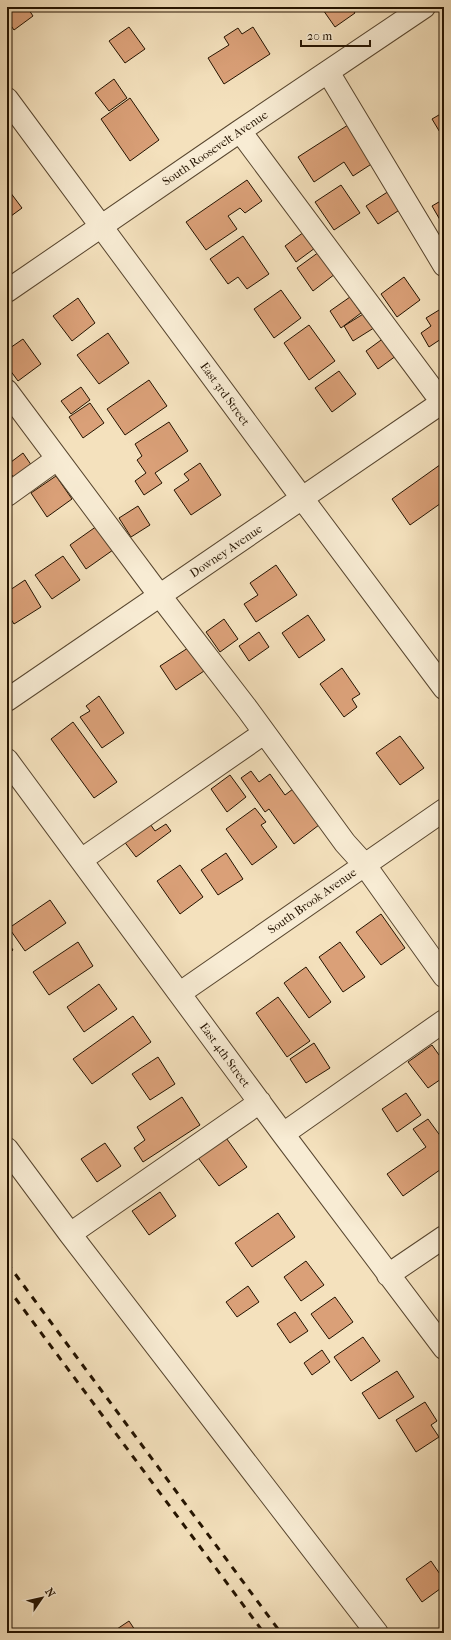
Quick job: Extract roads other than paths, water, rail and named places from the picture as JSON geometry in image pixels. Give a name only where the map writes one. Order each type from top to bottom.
[{"type":"street","name":"South Roosevelt Avenue","points":[[7,291],[424,7]]},
{"type":"street","points":[[328,72],[444,264]]},
{"type":"street","name":"East 3rd Street","points":[[7,99],[444,688]]},
{"type":"street","points":[[240,131],[443,403]]},
{"type":"street","points":[[7,391],[345,843],[364,864],[444,976]]},
{"type":"street","name":"Downey Avenue","points":[[7,700],[160,594],[443,403]]},
{"type":"street","points":[[7,495],[57,459]]},
{"type":"street","points":[[81,860],[264,733]]},
{"type":"street","name":"East 4th Street","points":[[7,760],[283,1134],[444,1348]]},
{"type":"street","name":"South Brook Avenue","points":[[180,993],[444,810]]},
{"type":"street","points":[[283,1134],[444,1021]]},
{"type":"street","points":[[70,1234],[260,1102]]},
{"type":"street","points":[[7,1148],[70,1234],[377,1633]]},
{"type":"street","points":[[388,1275],[444,1237]]},
{"type":"railway","points":[[7,1263],[281,1633]]},
{"type":"railway","points":[[7,1287],[264,1633]]}]
